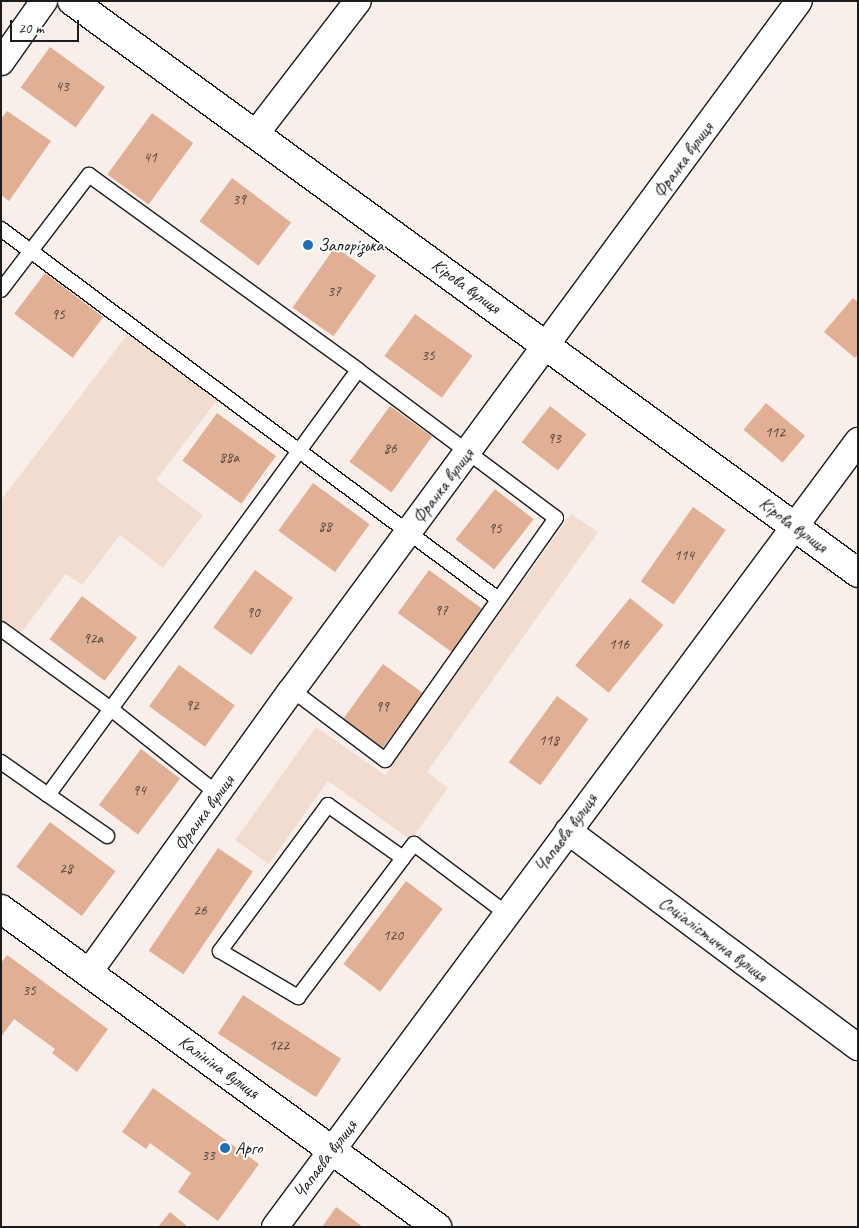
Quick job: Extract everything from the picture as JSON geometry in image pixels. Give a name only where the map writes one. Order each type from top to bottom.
[{"type":"main road","name":"Кірова вулиця","points":[[72,1],[257,132],[858,573]]},
{"type":"main road","name":"Калініна вулиця","points":[[1,909],[437,1227]]},
{"type":"street","points":[[1,62],[44,1]]},
{"type":"street","points":[[257,132],[358,1]]},
{"type":"street","name":"Франка вулиця","points":[[89,972],[292,690],[547,346],[799,1]]},
{"type":"street","name":"Чапаєва вулиця","points":[[275,1227],[506,913],[858,441]]},
{"type":"street","name":"Соціалістична вулиця","points":[[568,831],[858,1046]]},
{"type":"lane","points":[[1,290],[89,175],[358,370],[466,454],[556,518],[385,760],[292,690]]},
{"type":"lane","points":[[1,229],[32,250],[299,452],[498,598]]},
{"type":"lane","points":[[48,796],[358,370]]},
{"type":"lane","points":[[1,629],[111,709],[218,794]]},
{"type":"lane","points":[[1,762],[107,836]]},
{"type":"lane","points":[[403,858],[328,805],[220,951],[298,996],[414,844],[506,913]]},
{"type":"shaded area","points":[[133,327],[221,395],[156,480],[203,515],[163,568],[120,535],[82,585],[66,574],[17,638],[1,626],[1,500]]},
{"type":"shaded area","points":[[571,514],[598,532],[427,772],[448,788],[411,840],[328,781],[269,864],[235,840],[316,727],[385,775]]},
{"type":"building","points":[[50,47],[105,87],[76,127],[21,87]]},
{"type":"building","points":[[7,111],[51,141],[9,201],[1,195],[1,119]]},
{"type":"building","points":[[152,113],[193,143],[149,204],[107,174]]},
{"type":"building","points":[[232,178],[291,223],[259,266],[200,221]]},
{"type":"building","points":[[335,247],[376,276],[334,336],[293,308]]},
{"type":"building","points":[[45,273],[103,317],[73,358],[14,314]]},
{"type":"building","points":[[853,298],[858,302],[858,354],[855,358],[824,332]]},
{"type":"building","points":[[415,314],[472,356],[442,398],[384,356]]},
{"type":"building","points":[[766,403],[805,436],[783,463],[744,430]]},
{"type":"building","points":[[390,406],[432,437],[392,492],[349,462]]},
{"type":"building","points":[[550,406],[586,434],[558,471],[522,442]]},
{"type":"building","points":[[217,413],[276,456],[241,504],[182,461]]},
{"type":"building","points":[[313,483],[370,524],[335,572],[278,531]]},
{"type":"building","points":[[495,489],[534,519],[494,570],[456,539]]},
{"type":"building","points":[[693,507],[726,530],[674,604],[641,582]]},
{"type":"building","points":[[255,570],[293,598],[251,655],[213,627]]},
{"type":"building","points":[[429,570],[483,609],[452,652],[398,613]]},
{"type":"building","points":[[82,596],[137,638],[105,681],[50,639]]},
{"type":"building","points":[[630,598],[663,625],[609,693],[575,666]]},
{"type":"building","points":[[383,664],[423,693],[381,749],[342,721]]},
{"type":"building","points":[[179,665],[235,706],[205,747],[149,706]]},
{"type":"building","points":[[557,696],[589,719],[540,785],[509,762]]},
{"type":"building","points":[[141,749],[180,778],[138,834],[99,805]]},
{"type":"building","points":[[50,822],[115,871],[82,916],[16,867]]},
{"type":"building","points":[[218,848],[253,871],[183,974],[149,951]]},
{"type":"building","points":[[406,881],[443,909],[380,992],[343,964]]},
{"type":"building","points":[[7,955],[108,1029],[77,1072],[52,1053],[55,1049],[14,1019],[1,1037],[1,963]]},
{"type":"building","points":[[243,995],[341,1059],[316,1097],[218,1034]]},
{"type":"building","points":[[153,1088],[259,1164],[218,1221],[178,1192],[191,1173],[150,1143],[146,1149],[122,1132]]},
{"type":"building","points":[[336,1207],[363,1227],[322,1227]]},
{"type":"building","points":[[170,1212],[188,1227],[158,1227]]},
{"type":"place","name":"Запорізька","points":[[308,245]]},
{"type":"place","name":"Арго","points":[[225,1148]]}]
